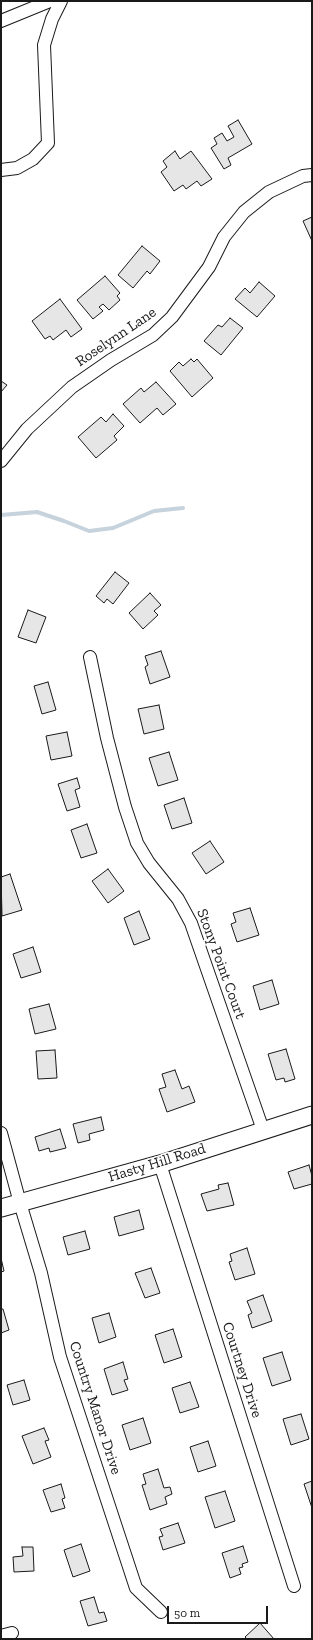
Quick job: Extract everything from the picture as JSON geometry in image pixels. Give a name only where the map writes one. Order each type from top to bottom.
[{"type":"street","points":[[1,21],[50,1]]},
{"type":"street","points":[[1,170],[16,168],[33,159],[48,143],[44,45],[52,19],[61,1]]},
{"type":"street","name":"Roselynn Lane","points":[[1,461],[27,429],[72,387],[111,360],[153,335],[172,318],[209,267],[224,237],[244,212],[269,192],[303,176],[312,175]]},
{"type":"street","name":"Stony Point Court","points":[[90,657],[106,738],[125,807],[137,843],[149,863],[178,899],[191,923],[263,1130]]},
{"type":"street","name":"Hasty Hill Road","points":[[1,1208],[160,1164],[312,1115]]},
{"type":"street","name":"Country Manor Drive","points":[[1,1133],[41,1273],[60,1357],[136,1588],[161,1612]]},
{"type":"street","name":"Courtney Drive","points":[[160,1164],[294,1586]]},
{"type":"building","points":[[238,120],[252,144],[228,158],[231,165],[224,169],[211,148],[217,144],[214,138],[222,133],[227,141],[234,137],[228,126]]},
{"type":"building","points":[[175,151],[180,159],[191,151],[212,179],[201,186],[197,181],[186,189],[183,185],[174,191],[161,172],[167,167],[163,161]]},
{"type":"building","points":[[312,217],[312,241],[303,221]]},
{"type":"building","points":[[142,246],[160,261],[150,274],[147,271],[133,288],[118,275]]},
{"type":"building","points":[[105,276],[120,293],[117,296],[120,300],[109,310],[103,304],[99,307],[103,311],[93,319],[77,300]]},
{"type":"building","points":[[259,282],[275,296],[257,317],[235,299],[245,288],[250,293]]},
{"type":"building","points":[[60,299],[82,329],[71,337],[66,330],[53,340],[50,336],[45,339],[32,321]]},
{"type":"building","points":[[230,318],[243,328],[221,355],[204,341],[218,325],[222,327]]},
{"type":"building","points":[[191,359],[194,362],[197,359],[213,378],[192,397],[170,371],[179,362],[183,366]]},
{"type":"building","points":[[1,381],[7,385],[1,392]]},
{"type":"building","points":[[156,382],[176,404],[163,415],[157,408],[140,423],[123,404],[141,388],[144,392]]},
{"type":"building","points":[[113,414],[124,426],[114,436],[117,440],[96,458],[78,437],[101,417],[106,422]]},
{"type":"building","points":[[115,572],[129,583],[113,604],[107,599],[104,603],[96,596]]},
{"type":"building","points":[[150,593],[161,605],[154,611],[158,615],[143,629],[129,613]]},
{"type":"building","points":[[28,610],[46,617],[36,643],[18,637]]},
{"type":"building","points":[[161,651],[170,677],[150,684],[145,667],[148,665],[145,656]]},
{"type":"building","points":[[48,682],[56,710],[42,714],[34,686]]},
{"type":"building","points":[[159,705],[164,729],[144,734],[138,709]]},
{"type":"building","points":[[67,732],[72,756],[51,760],[46,736]]},
{"type":"building","points":[[169,752],[178,780],[158,786],[149,758]]},
{"type":"building","points":[[77,778],[80,788],[75,790],[80,807],[67,811],[58,784]]},
{"type":"building","points":[[184,798],[192,823],[172,829],[164,805]]},
{"type":"building","points":[[87,824],[97,853],[81,858],[71,830]]},
{"type":"building","points":[[210,841],[224,862],[206,874],[192,853]]},
{"type":"building","points":[[108,869],[124,891],[108,903],[92,881]]},
{"type":"building","points":[[10,874],[22,910],[2,916],[1,877]]},
{"type":"building","points":[[250,908],[259,935],[237,942],[231,924],[236,922],[233,913]]},
{"type":"building","points":[[139,911],[150,939],[134,945],[124,918]]},
{"type":"building","points":[[33,947],[41,972],[21,978],[13,954]]},
{"type":"building","points":[[272,980],[279,1004],[260,1010],[253,986]]},
{"type":"building","points":[[49,1004],[56,1029],[35,1034],[29,1009]]},
{"type":"building","points":[[286,1049],[295,1079],[285,1082],[284,1078],[276,1080],[268,1054]]},
{"type":"building","points":[[55,1050],[57,1078],[38,1079],[36,1051]]},
{"type":"building","points":[[175,1070],[182,1089],[189,1086],[195,1102],[167,1112],[159,1089],[166,1087],[162,1074]]},
{"type":"building","points":[[101,1117],[104,1130],[89,1134],[90,1140],[78,1143],[73,1124]]},
{"type":"building","points":[[60,1129],[66,1148],[50,1152],[49,1148],[39,1151],[35,1137]]},
{"type":"building","points":[[309,1165],[312,1176],[312,1184],[294,1189],[288,1172]]},
{"type":"building","points":[[228,1183],[234,1205],[207,1211],[201,1194],[219,1189],[218,1185]]},
{"type":"building","points":[[139,1210],[144,1229],[119,1236],[114,1217]]},
{"type":"building","points":[[85,1231],[90,1249],[68,1255],[63,1237]]},
{"type":"building","points":[[247,1248],[255,1274],[235,1280],[229,1262],[232,1261],[230,1254]]},
{"type":"building","points":[[1,1258],[4,1271],[1,1272]]},
{"type":"building","points":[[151,1268],[160,1293],[145,1298],[135,1273]]},
{"type":"building","points":[[263,1295],[272,1321],[252,1328],[248,1315],[252,1313],[247,1301]]},
{"type":"building","points":[[1,1309],[3,1309],[9,1330],[1,1333]]},
{"type":"building","points":[[109,1313],[116,1337],[99,1343],[92,1318]]},
{"type":"building","points":[[173,1329],[182,1357],[164,1363],[155,1335]]},
{"type":"building","points":[[282,1352],[291,1380],[272,1386],[263,1358]]},
{"type":"building","points":[[123,1362],[128,1379],[124,1380],[128,1390],[112,1395],[104,1369]]},
{"type":"building","points":[[24,1380],[30,1400],[13,1405],[7,1385]]},
{"type":"building","points":[[190,1382],[199,1407],[180,1413],[172,1388]]},
{"type":"building","points":[[301,1414],[309,1439],[291,1445],[283,1419]]},
{"type":"building","points":[[143,1418],[151,1443],[130,1450],[122,1425]]},
{"type":"building","points":[[44,1428],[49,1440],[45,1441],[51,1457],[33,1464],[22,1436]]},
{"type":"building","points":[[208,1441],[216,1466],[198,1472],[190,1447]]},
{"type":"building","points":[[158,1469],[164,1488],[170,1487],[172,1494],[165,1497],[167,1504],[150,1510],[142,1485],[146,1484],[143,1474]]},
{"type":"building","points":[[312,1481],[312,1508],[304,1484]]},
{"type":"building","points":[[61,1484],[65,1498],[62,1499],[65,1508],[51,1512],[43,1490]]},
{"type":"building","points":[[225,1491],[235,1521],[215,1528],[205,1497]]},
{"type":"building","points":[[178,1523],[185,1543],[163,1550],[159,1537],[163,1536],[160,1529]]},
{"type":"building","points":[[81,1544],[90,1571],[73,1577],[64,1550]]},
{"type":"building","points":[[243,1546],[248,1562],[242,1564],[243,1567],[239,1568],[241,1574],[230,1578],[222,1553]]},
{"type":"building","points":[[22,1547],[33,1547],[34,1571],[14,1572],[13,1557],[23,1556]]},
{"type":"building","points":[[94,1597],[99,1613],[104,1612],[107,1621],[88,1626],[80,1601]]},
{"type":"building","points":[[260,1623],[274,1639],[247,1639],[245,1637]]},
{"type":"waterway","points":[[1,515],[37,512],[89,531],[113,528],[154,511],[183,508]]}]
